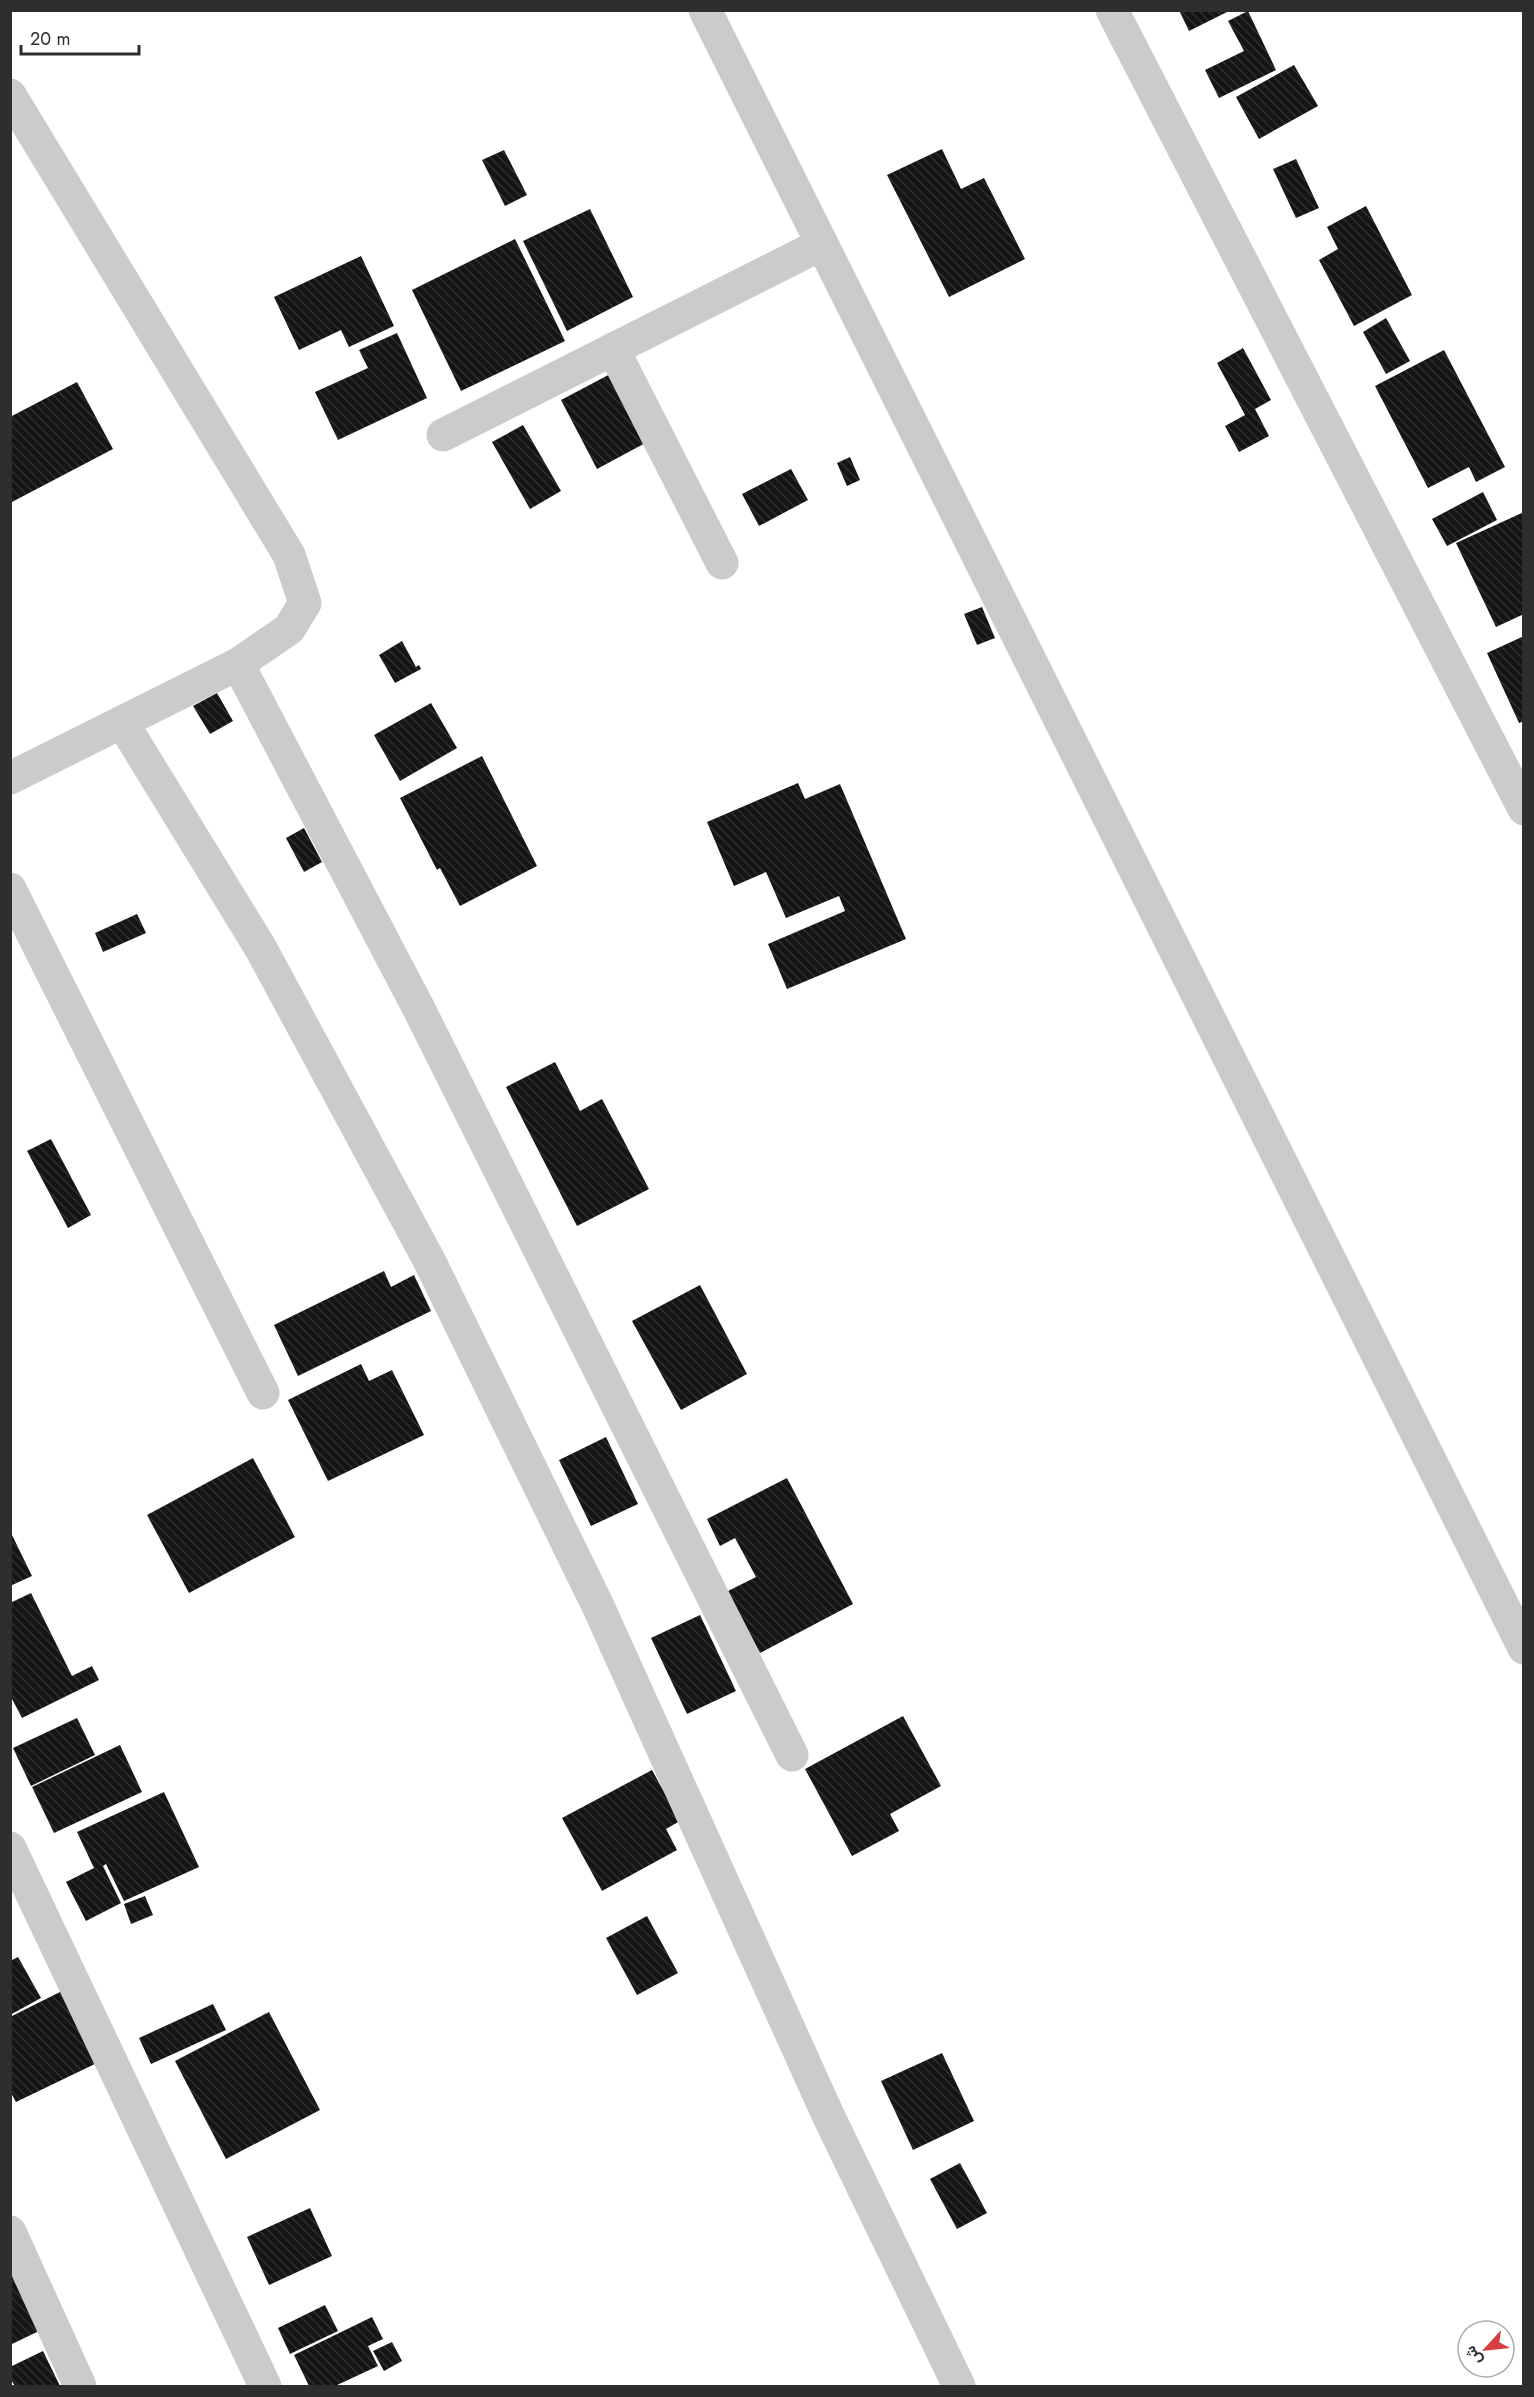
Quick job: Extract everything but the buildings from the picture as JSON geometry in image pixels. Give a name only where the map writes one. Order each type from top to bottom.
[{"type":"street","points":[[705,10],[1524,1648]]},
{"type":"street","points":[[1112,10],[1524,809]]},
{"type":"street","points":[[10,95],[289,555],[305,603],[289,629],[238,664],[10,778]]},
{"type":"street","points":[[443,435],[822,244]]},
{"type":"street","points":[[613,349],[722,563]]},
{"type":"street","points":[[238,664],[420,1011],[792,1755]]},
{"type":"street","points":[[122,722],[260,947],[429,1260],[598,1606],[828,2115],[959,2386]]},
{"type":"street","points":[[10,889],[263,1393]]},
{"type":"street","points":[[10,1848],[265,2386]]},
{"type":"street","points":[[10,2232],[80,2386]]}]
